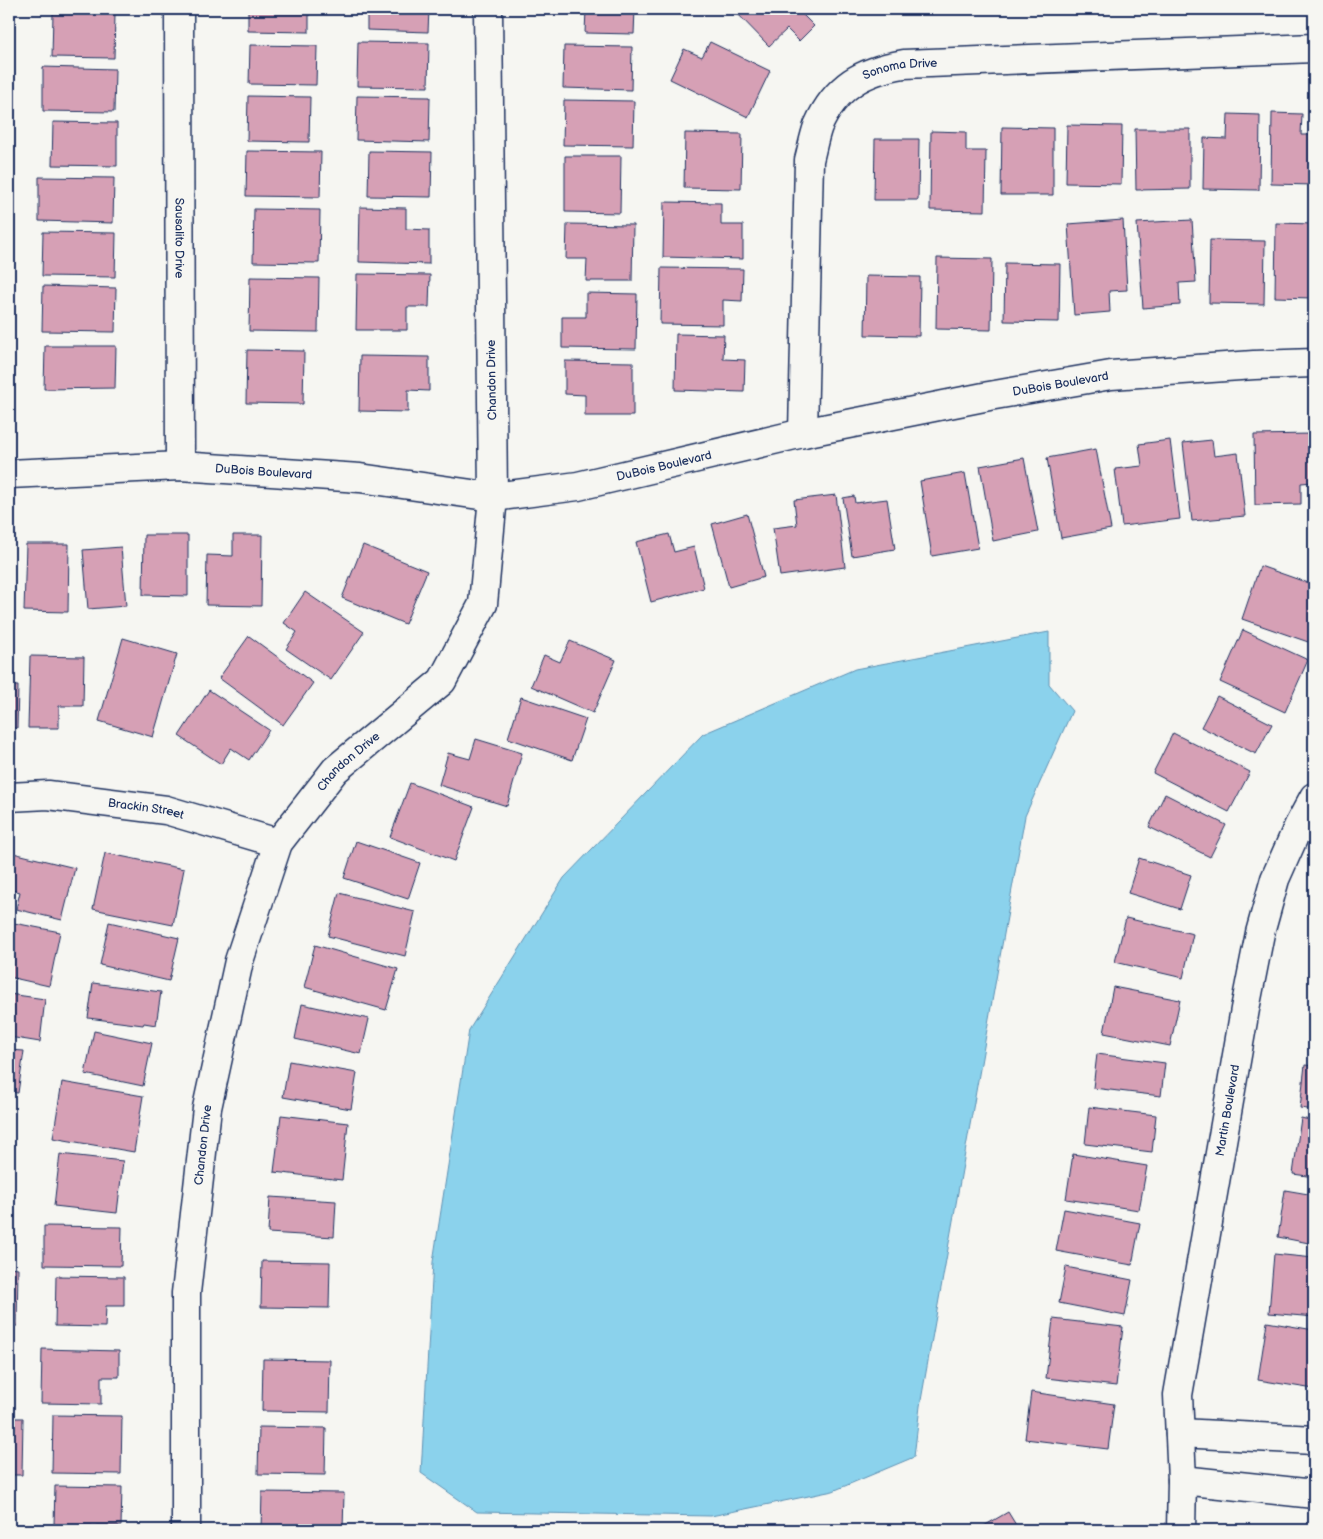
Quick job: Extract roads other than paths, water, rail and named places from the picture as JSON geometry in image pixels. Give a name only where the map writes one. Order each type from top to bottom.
[{"type":"street","name":"Sausalito Drive","points":[[179,9],[180,466]]},
{"type":"street","name":"Chandon Drive","points":[[186,1530],[186,1292],[207,1108],[239,961],[278,843],[335,770],[442,681],[483,604],[493,497],[488,9]]},
{"type":"street","name":"Sonoma Drive","points":[[803,433],[809,160],[818,128],[830,105],[843,89],[863,75],[882,68],[904,64],[1314,48]]},
{"type":"street","name":"DuBois Boulevard","points":[[9,474],[180,466],[360,478],[493,497],[578,486],[803,433],[989,396],[1111,375],[1254,365],[1314,363]]},
{"type":"street","name":"Brackin Street","points":[[9,797],[48,795],[166,810],[278,843]]},
{"type":"street","name":"Martin Boulevard","points":[[1182,1480],[1178,1394],[1243,1018],[1260,932],[1275,879],[1299,825],[1314,797]]},
{"type":"street","points":[[1180,1433],[1314,1440]]},
{"type":"street","points":[[1181,1530],[1182,1480],[1314,1494]]},
{"type":"water","points":[[1049,632],[1049,684],[1072,711],[1025,816],[920,1406],[914,1457],[833,1491],[711,1516],[477,1512],[421,1473],[433,1262],[469,1030],[564,878],[703,734],[855,669]]}]
